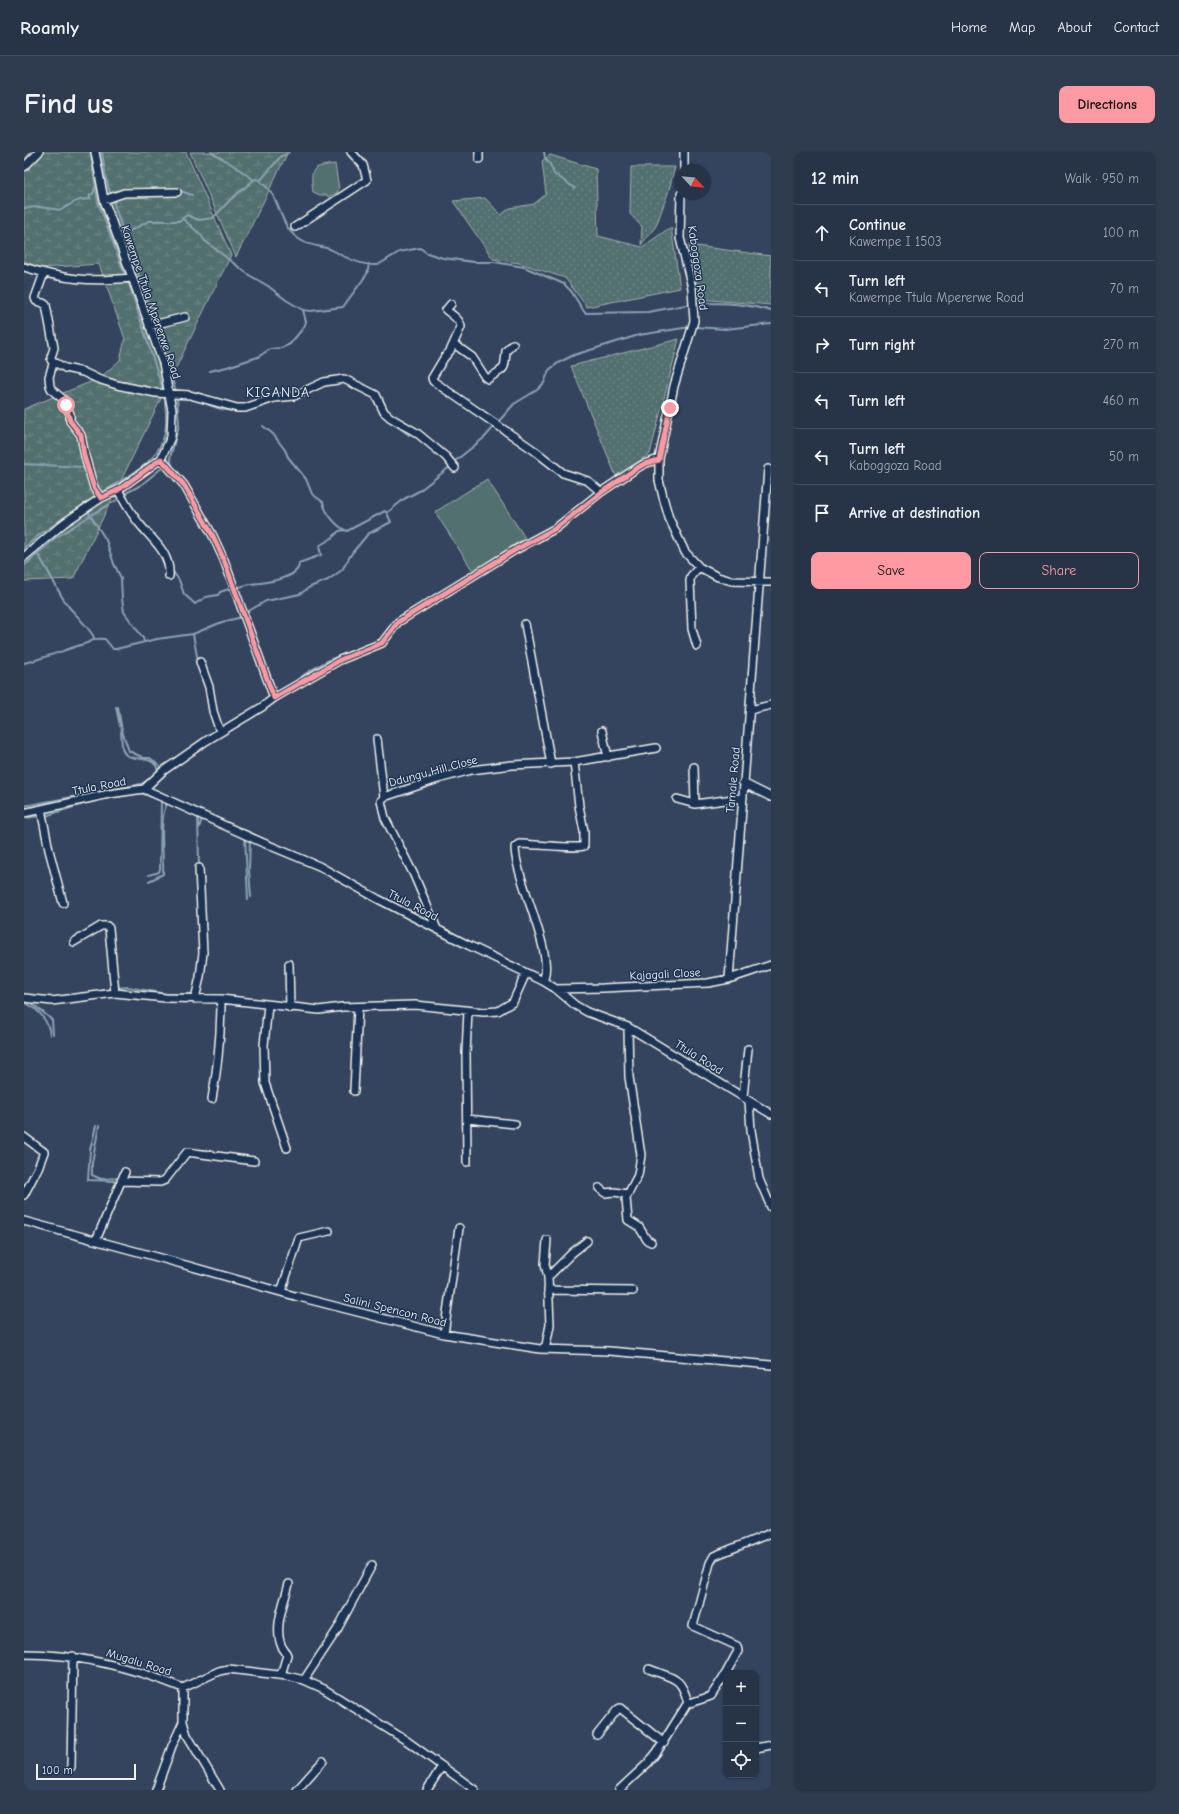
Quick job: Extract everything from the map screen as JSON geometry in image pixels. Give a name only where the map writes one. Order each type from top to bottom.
[{"type":"street","points":[[24,167],[39,152]]},
{"type":"street","name":"Kawempe Ttula Mpererwe Road","points":[[95,152],[104,200],[163,363],[170,393],[172,426],[170,436],[161,459]]},
{"type":"street","points":[[295,228],[367,180],[364,166],[351,152]]},
{"type":"street","points":[[684,152],[684,164]]},
{"type":"street","points":[[104,200],[124,194],[177,192]]},
{"type":"street","name":"Kaboggoza Road","points":[[681,200],[680,238],[692,288],[694,321],[674,386],[659,460],[660,480],[669,518],[685,552],[699,567],[718,577],[732,581],[760,583],[771,582]]},
{"type":"street","points":[[24,267],[64,278],[99,281],[132,278]]},
{"type":"street","points":[[44,273],[35,298],[36,301],[46,305],[54,348],[51,360],[53,364],[49,377],[52,390],[64,400],[70,414],[70,421],[81,435],[84,456],[94,488],[101,498]]},
{"type":"street","points":[[451,304],[446,310],[461,324],[454,344],[434,374],[433,381],[535,451],[563,473],[588,481],[602,492]]},
{"type":"street","points":[[149,326],[185,317]]},
{"type":"street","points":[[454,344],[472,357],[485,377],[488,379],[504,369],[506,363],[506,351],[509,346],[513,344]]},
{"type":"street","points":[[51,360],[65,368],[83,372],[117,385],[156,393],[190,395],[237,408],[245,408],[274,398],[294,396],[324,382],[344,379],[376,395],[387,415],[414,430],[453,466]]},
{"type":"street","points":[[24,557],[64,523],[101,498],[118,490],[161,459],[184,485],[213,536],[224,560],[274,698]]},
{"type":"street","points":[[144,789],[163,771],[220,732],[262,707],[274,698],[340,660],[382,643],[398,622],[515,550],[556,528],[602,492],[634,470],[644,464],[659,460]]},
{"type":"street","name":"Tamale Road","points":[[729,979],[768,469]]},
{"type":"street","points":[[118,490],[137,521],[158,543],[163,551],[169,576]]},
{"type":"street","points":[[697,646],[692,629],[690,581],[691,576],[699,567]]},
{"type":"street","points":[[525,624],[551,764]]},
{"type":"street","points":[[200,662],[207,679],[213,711],[220,732]]},
{"type":"street","points":[[750,710],[771,705]]},
{"type":"street","points":[[602,731],[608,757]]},
{"type":"street","points":[[377,739],[384,797]]},
{"type":"street","name":"Ddungu Hill Close","points":[[437,929],[414,875],[385,818],[381,801],[384,797],[438,779],[472,770],[512,765],[574,762],[656,748]]},
{"type":"street","points":[[543,981],[546,972],[545,962],[515,847],[520,844],[557,845],[576,848],[584,846],[585,836],[579,806],[574,762]]},
{"type":"street","points":[[694,767],[695,804]]},
{"type":"street","points":[[743,783],[771,797]]},
{"type":"street","name":"Ttula Road","points":[[24,813],[144,789],[261,842],[319,866],[378,899],[543,981],[556,989],[575,1005],[587,1012],[628,1027],[771,1114]]},
{"type":"street","points":[[677,799],[695,804],[742,798]]},
{"type":"street","points":[[41,809],[48,850],[63,903]]},
{"type":"street","points":[[195,998],[202,971],[203,953],[199,868]]},
{"type":"street","points":[[74,942],[101,926],[107,926],[109,928],[115,993]]},
{"type":"street","points":[[289,964],[290,1008]]},
{"type":"street","name":"Kajagali Close","points":[[556,989],[708,983],[729,979],[771,965]]},
{"type":"street","points":[[24,998],[52,1001],[115,993],[166,998],[221,999],[290,1008],[319,1010],[415,1005],[491,1012],[507,1007],[517,996],[526,973]]},
{"type":"street","points":[[212,1099],[221,1022],[221,999]]},
{"type":"street","points":[[268,1005],[264,1044],[265,1083],[287,1148]]},
{"type":"street","points":[[354,1091],[358,1007]]},
{"type":"street","points":[[467,1162],[466,1053],[468,1010]]},
{"type":"street","points":[[628,1027],[629,1077],[641,1155],[638,1175],[628,1194],[628,1220],[639,1227],[647,1240],[651,1242]]},
{"type":"street","points":[[748,1049],[746,1099],[759,1179],[771,1207]]},
{"type":"street","points":[[467,1119],[515,1124]]},
{"type":"street","points":[[24,1137],[44,1152],[38,1168],[24,1194]]},
{"type":"street","points":[[121,1181],[160,1182],[165,1180],[187,1152],[254,1161]]},
{"type":"street","points":[[96,1240],[125,1172]]},
{"type":"street","points":[[599,1188],[605,1193],[614,1192],[628,1194]]},
{"type":"street","name":"Salini Spencon Road","points":[[24,1222],[96,1240],[400,1324],[444,1334],[542,1349],[609,1351],[771,1365]]},
{"type":"street","points":[[444,1334],[459,1228]]},
{"type":"street","points":[[281,1292],[299,1238],[329,1231]]},
{"type":"street","points":[[542,1349],[546,1344],[550,1325],[548,1277],[545,1264],[547,1240]]},
{"type":"street","points":[[548,1277],[572,1253],[588,1241]]},
{"type":"street","points":[[548,1290],[634,1291]]},
{"type":"street","points":[[728,1670],[738,1651],[737,1646],[693,1626],[710,1564],[714,1556],[771,1533]]},
{"type":"street","points":[[304,1680],[337,1630],[372,1565]]},
{"type":"street","points":[[281,1675],[287,1655],[282,1647],[279,1634],[279,1621],[289,1584]]},
{"type":"street","name":"Mugalu Road","points":[[24,1654],[72,1656],[135,1670],[183,1688],[183,1722],[194,1748],[220,1790]]},
{"type":"street","points":[[71,1767],[72,1656]]},
{"type":"street","points":[[183,1688],[219,1671],[230,1669],[281,1675],[304,1680],[324,1689],[407,1741],[475,1790]]},
{"type":"street","points":[[649,1669],[681,1683],[685,1690],[688,1703]]},
{"type":"street","points":[[619,1790],[648,1763],[664,1743],[688,1703],[711,1696],[723,1678]]},
{"type":"street","points":[[597,1735],[620,1708],[664,1743]]},
{"type":"street","points":[[156,1790],[172,1746],[183,1722]]},
{"type":"street","points":[[759,1747],[771,1745]]},
{"type":"street","points":[[297,1790],[323,1761]]},
{"type":"street","points":[[427,1790],[442,1766]]},
{"type":"green space","points":[[24,152],[186,152],[231,255],[73,579],[24,581],[24,409],[100,378],[120,360],[125,339],[99,264],[40,268],[24,261]]},
{"type":"green space","points":[[190,152],[288,152],[236,257]]},
{"type":"green space","points":[[550,155],[596,169],[598,236],[642,247],[671,227],[680,288],[587,307],[565,278],[519,263],[493,259],[453,201],[485,198],[501,215],[510,208],[534,204],[546,194],[542,161]]},
{"type":"green space","points":[[335,164],[339,189],[337,193],[328,197],[327,195],[320,195],[313,192],[312,173],[314,170],[321,166]]},
{"type":"green space","points":[[631,167],[675,167],[668,193],[656,226],[641,245],[642,227],[630,214]]},
{"type":"green space","points":[[689,245],[771,256],[771,305],[699,299]]},
{"type":"green space","points":[[679,339],[650,454],[616,476],[571,366]]},
{"type":"green space","points":[[487,479],[525,538],[473,571],[435,512]]},
{"type":"waterway","points":[[102,152],[106,179],[111,195]]},
{"type":"waterway","points":[[211,152],[254,180]]},
{"type":"waterway","points":[[120,236],[149,221],[179,221],[187,215],[199,220],[213,218],[230,200],[254,180],[257,179],[260,181],[281,156],[289,152]]},
{"type":"waterway","points":[[544,152],[545,158],[550,164],[554,174],[575,188]]},
{"type":"waterway","points":[[91,156],[98,202],[124,275]]},
{"type":"waterway","points":[[260,181],[275,198],[286,225],[295,236],[306,243],[331,249],[361,263],[378,265],[399,252],[420,248],[427,253],[443,258],[474,262],[494,262],[524,267],[564,284],[571,291],[585,313],[648,312],[691,304]]},
{"type":"waterway","points":[[24,208],[39,207],[61,210],[77,201],[90,199],[90,195],[93,194],[95,187]]},
{"type":"waterway","points":[[152,189],[162,189]]},
{"type":"waterway","points":[[178,190],[192,195]]},
{"type":"waterway","points":[[113,200],[154,322]]},
{"type":"waterway","points":[[182,218],[201,235],[205,241],[249,275],[303,310]]},
{"type":"waterway","points":[[210,371],[258,357],[270,349],[281,348],[290,344],[304,327],[306,322],[303,310],[311,311],[343,307],[367,274],[369,264]]},
{"type":"waterway","points":[[44,277],[78,282],[128,281],[163,390],[155,391],[134,388],[53,360],[56,341],[53,337],[47,305],[44,302],[36,301],[44,277]]},
{"type":"waterway","points":[[697,303],[725,303],[762,308],[771,311]]},
{"type":"waterway","points":[[695,327],[725,329],[771,324]]},
{"type":"waterway","points":[[156,326],[176,392]]},
{"type":"waterway","points":[[454,462],[485,437],[514,404],[537,390],[544,383],[549,370],[558,363],[574,355],[639,335],[690,327]]},
{"type":"waterway","points":[[55,364],[85,374],[93,379],[135,391],[164,394],[166,425],[159,449],[133,474],[101,493],[90,472],[85,444],[81,432],[70,412],[69,402],[52,390],[50,376],[55,364]]},
{"type":"waterway","points":[[173,468],[170,458],[179,425],[177,397]]},
{"type":"waterway","points":[[201,401],[221,409],[243,411]]},
{"type":"waterway","points":[[394,424],[409,435]]},
{"type":"waterway","points":[[263,426],[273,434],[285,450],[288,457],[306,479],[312,494],[323,502],[326,511],[332,519],[347,531],[385,511],[387,513],[404,499],[419,491],[451,466]]},
{"type":"waterway","points":[[24,464],[82,467],[86,472]]},
{"type":"waterway","points":[[164,466],[182,485],[206,523],[218,549],[232,588],[220,592],[218,595],[206,597],[195,604],[184,594],[179,580],[169,566],[159,542],[136,517],[127,500],[126,493],[141,485],[164,466]]},
{"type":"waterway","points":[[24,548],[39,535],[96,496],[95,495]]},
{"type":"waterway","points":[[24,566],[54,539],[120,498]]},
{"type":"waterway","points":[[89,513],[106,540],[114,564],[121,578],[124,612],[143,638],[144,642]]},
{"type":"waterway","points":[[245,613],[266,601],[300,594],[310,587],[328,580],[342,570],[352,553],[368,534],[391,522],[387,513]]},
{"type":"waterway","points":[[235,588],[280,579],[293,573],[298,568],[299,563],[321,555],[319,546],[332,538],[339,531],[345,530]]},
{"type":"waterway","points":[[37,554],[42,560],[64,601],[87,627],[94,638]]},
{"type":"waterway","points":[[24,663],[87,643],[95,639],[105,639],[113,649],[116,649],[157,639],[193,634],[222,622],[242,617]]},
{"type":"waterway","points":[[193,634],[197,656],[200,661]]},
{"type":"waterway","points":[[349,653],[357,649]]},
{"type":"waterway","points":[[294,683],[317,666],[343,655]]},
{"type":"waterway","points":[[271,705],[282,697]]},
{"type":"waterway","points":[[116,707],[120,726]]},
{"type":"waterway","points":[[118,707],[122,731],[129,751],[144,758],[150,758],[162,768]]},
{"type":"waterway","points":[[121,732],[122,749],[126,755],[152,762],[156,765],[158,771]]},
{"type":"waterway","points":[[175,767],[194,753]]},
{"type":"waterway","points":[[158,780],[172,769]]},
{"type":"waterway","points":[[24,806],[141,784],[151,778]]},
{"type":"waterway","points":[[103,799],[141,793],[157,799]]},
{"type":"waterway","points":[[149,875],[159,872],[160,869],[161,800]]},
{"type":"waterway","points":[[45,816],[93,801]]},
{"type":"waterway","points":[[149,881],[163,874],[162,826],[163,816],[168,802]]},
{"type":"waterway","points":[[24,818],[40,816]]},
{"type":"waterway","points":[[198,816],[199,865]]},
{"type":"waterway","points":[[199,828],[202,819],[204,819]]},
{"type":"waterway","points":[[229,824],[283,847]]},
{"type":"waterway","points":[[245,837],[248,900]]},
{"type":"waterway","points":[[250,839],[249,870],[251,897]]},
{"type":"waterway","points":[[116,988],[128,987],[166,994],[194,993]]},
{"type":"waterway","points":[[69,996],[112,989]]},
{"type":"waterway","points":[[31,1002],[43,1003]]},
{"type":"waterway","points":[[24,1003],[33,1007],[42,1015],[50,1035]]},
{"type":"waterway","points":[[32,1003],[52,1020],[53,1034]]},
{"type":"waterway","points":[[96,1126],[90,1150],[88,1180],[115,1181],[115,1188]]},
{"type":"waterway","points":[[99,1126],[92,1163],[92,1175],[101,1179],[120,1178]]},
{"type":"waterway","points":[[40,1145],[46,1148],[46,1151]]},
{"type":"waterway","points":[[35,1228],[90,1243]]},
{"type":"district","name":"KIGANDA","points":[[278,392]]},
{"type":"route","points":[[66,405],[70,414],[70,421],[81,435],[84,456],[94,488],[101,498],[118,490],[161,459],[184,485],[213,536],[228,569],[230,579],[258,650],[274,698],[340,660],[382,643],[398,622],[441,594],[474,576],[515,550],[556,528],[614,483],[634,470],[644,464],[659,460],[670,408]]}]
